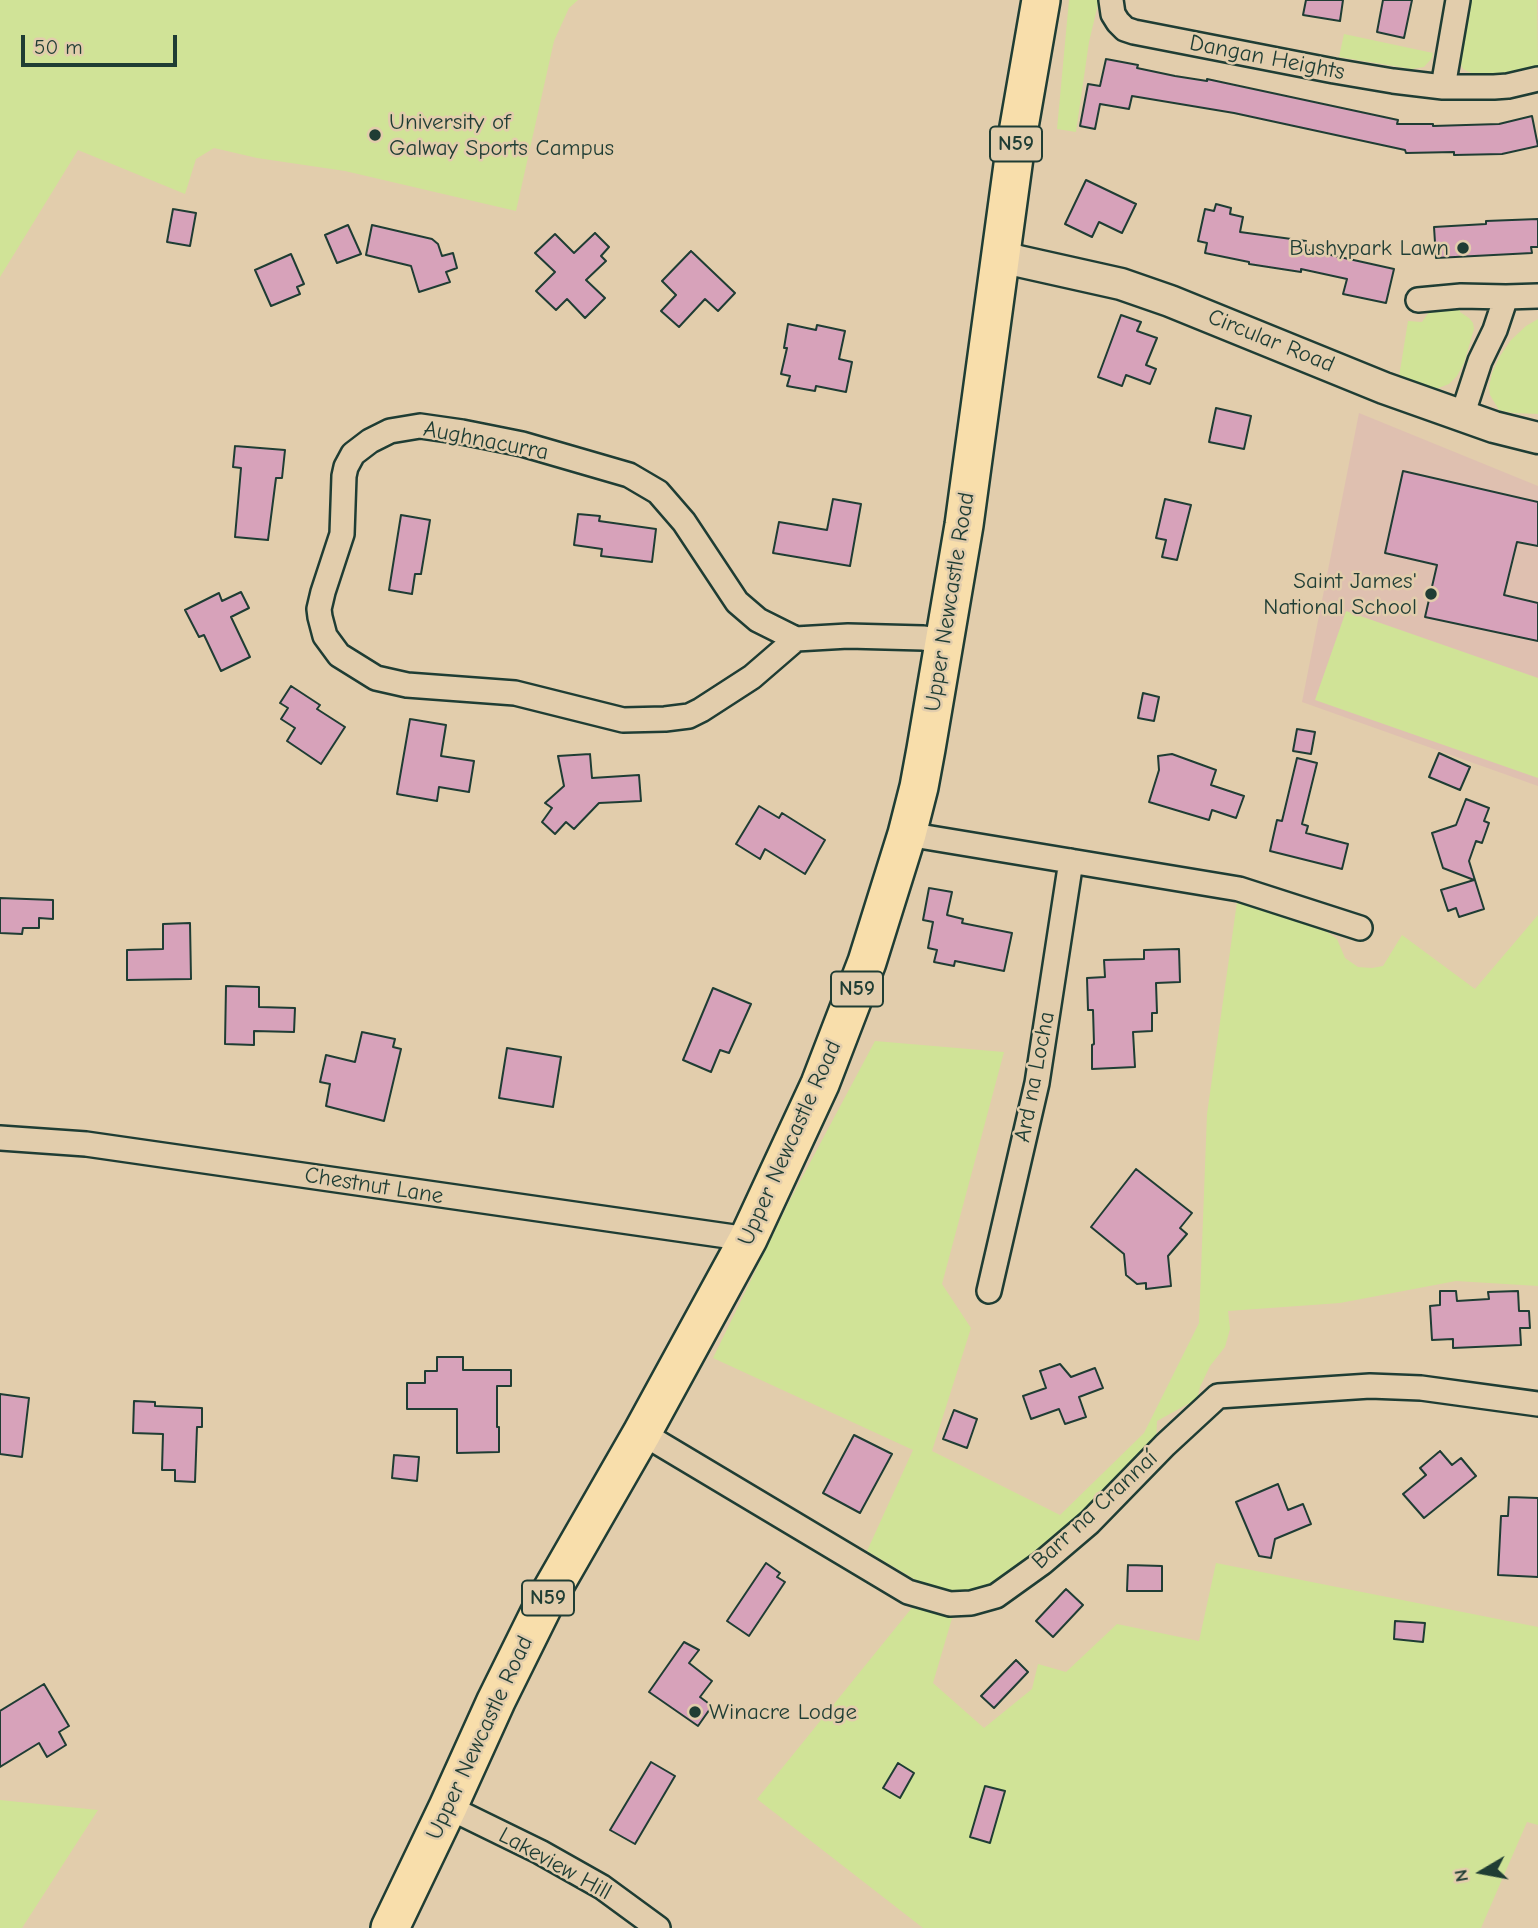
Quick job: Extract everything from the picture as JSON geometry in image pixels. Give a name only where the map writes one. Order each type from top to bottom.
[{"type":"main road","name":"Upper Newcastle Road","points":[[390,1928],[545,1602],[642,1433],[748,1239],[820,1084],[867,962],[919,787],[964,525],[1015,149],[1041,0]]},
{"type":"street","name":"Dangan Heights","points":[[1111,0],[1113,14],[1118,22],[1125,29],[1134,32],[1346,73],[1443,87],[1501,87],[1538,79]]},
{"type":"street","points":[[1443,87],[1458,0]]},
{"type":"street","name":"Circular Road","points":[[1000,255],[1121,284],[1170,301],[1384,388],[1494,427],[1538,438]]},
{"type":"street","points":[[1418,300],[1461,296],[1538,296]]},
{"type":"street","points":[[1462,416],[1480,361],[1495,330],[1506,297]]},
{"type":"street","name":"Aughnacurra","points":[[796,639],[752,677],[701,710],[689,716],[665,719],[623,720],[515,693],[407,685],[376,678],[339,655],[326,636],[320,617],[323,592],[342,534],[345,467],[353,454],[370,441],[390,431],[420,426],[522,444],[629,475],[658,492],[688,527],[737,603],[758,620],[796,639],[848,636],[945,641]]},
{"type":"street","points":[[907,834],[1239,889],[1360,928]]},
{"type":"street","name":"Ard na Locha","points":[[989,1291],[1037,1083],[1071,861]]},
{"type":"street","name":"Chestnut Lane","points":[[0,1138],[86,1144],[748,1239]]},
{"type":"street","name":"Barr na Crannaí","points":[[642,1433],[908,1592],[950,1604],[971,1603],[996,1596],[1042,1563],[1089,1522],[1217,1396],[1370,1386],[1421,1388],[1538,1404]]},
{"type":"street","name":"Lakeview Hill","points":[[448,1807],[582,1875],[658,1928]]},
{"type":"shaded area","name":"Saint James' National School","points":[[1359,413],[1538,486],[1538,786],[1302,702]]},
{"type":"green space","name":"University of Galway Sports Campus","points":[[0,0],[578,0],[569,8],[554,41],[516,211],[345,171],[257,158],[214,148],[196,159],[185,194],[78,150],[0,277]]},
{"type":"green space","points":[[1069,0],[1099,0],[1089,42],[1076,132],[1057,129]]},
{"type":"green space","points":[[1469,0],[1537,0],[1538,71],[1507,77],[1476,75],[1463,69],[1459,55]]},
{"type":"green space","points":[[1344,34],[1433,53],[1432,58],[1424,67],[1412,69],[1339,57]]},
{"type":"green space","points":[[1460,307],[1460,312],[1469,318],[1474,329],[1464,363],[1457,376],[1449,384],[1436,389],[1399,377],[1408,321],[1422,322],[1429,312],[1434,310]]},
{"type":"green space","points":[[1538,319],[1538,414],[1499,410],[1490,395],[1492,373],[1510,341]]},
{"type":"green space","points":[[1346,611],[1538,678],[1538,778],[1315,700]]},
{"type":"green space","points":[[1237,902],[1327,932],[1337,939],[1345,958],[1358,967],[1383,966],[1402,935],[1475,989],[1538,915],[1538,1286],[1456,1281],[1340,1303],[1228,1311],[1230,1329],[1225,1347],[1210,1366],[1197,1399],[1157,1421],[1156,1442],[1053,1544],[986,1590],[949,1594],[924,1585],[867,1551],[913,1450],[713,1358],[789,1202],[875,1041],[1004,1052],[942,1284],[971,1328],[932,1451],[1060,1515],[1144,1433],[1199,1323],[1207,1114]]},
{"type":"green space","points":[[1216,1563],[1538,1627],[1538,1825],[1527,1822],[1481,1928],[923,1928],[757,1799],[915,1604],[932,1613],[953,1615],[933,1683],[984,1728],[1032,1689],[1038,1664],[1066,1672],[1117,1624],[1199,1641]]},
{"type":"green space","points":[[0,1800],[98,1810],[22,1928],[0,1928]]},
{"type":"building","points":[[1306,0],[1343,0],[1340,21],[1303,15]]},
{"type":"building","points":[[1383,0],[1412,0],[1404,38],[1377,32]]},
{"type":"building","points":[[1106,59],[1175,76],[1207,79],[1398,120],[1397,124],[1499,124],[1532,116],[1538,146],[1502,154],[1406,153],[1405,150],[1234,113],[1132,96],[1129,109],[1100,104],[1095,129],[1080,126],[1088,84],[1100,86]]},
{"type":"building","points":[[1086,180],[1136,204],[1122,233],[1099,222],[1092,237],[1065,224]]},
{"type":"building","points":[[1216,204],[1231,208],[1230,214],[1243,217],[1240,232],[1306,241],[1304,249],[1394,269],[1386,303],[1343,294],[1347,279],[1301,269],[1301,272],[1249,264],[1205,253],[1207,243],[1198,241],[1205,209],[1214,211]]},
{"type":"building","points":[[173,209],[196,213],[190,246],[167,242]]},
{"type":"building","points":[[1538,219],[1538,247],[1531,247],[1532,253],[1436,258],[1434,227]]},
{"type":"building","points":[[348,225],[361,254],[337,263],[325,235]]},
{"type":"building","points":[[372,225],[432,239],[438,244],[442,256],[453,253],[457,268],[446,272],[450,282],[419,292],[411,266],[366,255]]},
{"type":"building","points":[[595,233],[609,247],[601,256],[606,261],[586,280],[605,298],[585,318],[567,299],[556,310],[536,291],[555,272],[535,253],[555,234],[574,253]]},
{"type":"building","points":[[691,251],[735,293],[718,311],[705,299],[679,327],[661,311],[676,295],[662,281]]},
{"type":"building","points":[[291,254],[304,284],[297,287],[300,294],[271,306],[255,270]]},
{"type":"building","points":[[1121,315],[1141,322],[1137,331],[1157,338],[1146,365],[1156,369],[1150,384],[1126,375],[1122,386],[1098,377]]},
{"type":"building","points":[[788,324],[816,330],[817,325],[845,331],[839,359],[852,362],[846,392],[816,386],[815,391],[787,386],[790,376],[781,374],[787,348],[784,348]]},
{"type":"building","points":[[1216,408],[1251,416],[1244,449],[1209,442]]},
{"type":"building","points":[[235,446],[285,450],[282,478],[276,478],[268,540],[235,537],[241,468],[233,467]]},
{"type":"building","points":[[1403,471],[1538,502],[1538,546],[1517,542],[1504,595],[1538,603],[1538,641],[1425,617],[1437,565],[1385,553]]},
{"type":"building","points":[[833,499],[861,504],[850,566],[773,553],[779,522],[827,530]]},
{"type":"building","points":[[1165,499],[1191,505],[1177,560],[1162,557],[1166,540],[1156,538]]},
{"type":"building","points":[[578,514],[600,516],[599,521],[656,529],[652,562],[601,556],[602,549],[574,545]]},
{"type":"building","points":[[401,515],[430,520],[421,574],[415,574],[412,594],[389,590]]},
{"type":"building","points":[[241,592],[249,608],[231,617],[250,657],[221,671],[204,635],[199,637],[185,610],[219,593],[222,601]]},
{"type":"building","points":[[291,686],[320,705],[317,709],[345,727],[321,764],[287,741],[295,728],[281,719],[288,708],[280,703]]},
{"type":"building","points":[[1143,693],[1159,697],[1154,721],[1138,718]]},
{"type":"building","points":[[410,719],[446,725],[441,756],[474,761],[469,792],[439,787],[437,801],[397,794]]},
{"type":"building","points":[[1297,729],[1315,732],[1311,754],[1293,751]]},
{"type":"building","points":[[1439,753],[1470,767],[1460,790],[1429,777]]},
{"type":"building","points":[[590,754],[592,778],[639,775],[641,801],[599,803],[574,829],[566,822],[555,834],[542,822],[552,808],[545,803],[564,786],[558,756]]},
{"type":"building","points":[[1172,754],[1216,770],[1211,785],[1244,796],[1236,818],[1212,810],[1209,820],[1149,802],[1159,770],[1158,756]]},
{"type":"building","points":[[1297,758],[1317,763],[1302,824],[1308,826],[1306,833],[1348,844],[1342,869],[1270,851],[1277,820],[1282,821]]},
{"type":"building","points":[[1466,799],[1489,808],[1484,821],[1489,823],[1482,843],[1476,841],[1469,861],[1484,909],[1459,917],[1456,908],[1448,911],[1441,890],[1474,880],[1443,868],[1432,833],[1456,825]]},
{"type":"building","points":[[759,806],[779,818],[782,813],[825,840],[805,874],[765,849],[760,859],[736,844]]},
{"type":"building","points":[[929,888],[952,892],[947,915],[963,919],[962,923],[1012,933],[1004,971],[955,961],[954,966],[934,962],[937,950],[928,948],[933,922],[923,920]]},
{"type":"building","points":[[0,898],[53,900],[53,919],[39,918],[39,928],[23,928],[22,934],[0,933]]},
{"type":"building","points":[[190,923],[191,979],[127,980],[127,950],[163,949],[163,924]]},
{"type":"building","points":[[1179,949],[1180,982],[1156,983],[1157,1013],[1152,1013],[1152,1031],[1133,1032],[1135,1067],[1092,1069],[1093,1010],[1088,1010],[1087,978],[1105,977],[1104,960],[1144,959],[1144,950]]},
{"type":"building","points":[[226,986],[259,987],[259,1007],[295,1008],[294,1032],[254,1031],[254,1045],[225,1044]]},
{"type":"building","points":[[713,988],[751,1004],[729,1053],[720,1050],[711,1072],[683,1060]]},
{"type":"building","points":[[362,1032],[395,1039],[393,1047],[401,1049],[384,1121],[326,1106],[330,1084],[320,1082],[326,1055],[355,1062]]},
{"type":"building","points":[[507,1048],[561,1057],[553,1107],[499,1098]]},
{"type":"building","points":[[1136,1169],[1192,1213],[1180,1228],[1187,1234],[1168,1256],[1171,1286],[1146,1289],[1146,1283],[1137,1284],[1126,1275],[1124,1254],[1091,1227]]},
{"type":"building","points":[[1440,1291],[1456,1291],[1457,1301],[1489,1299],[1488,1292],[1518,1291],[1519,1311],[1529,1311],[1530,1328],[1520,1328],[1521,1345],[1453,1348],[1453,1339],[1432,1340],[1430,1306],[1440,1305]]},
{"type":"building","points":[[437,1357],[463,1357],[463,1370],[511,1370],[511,1386],[497,1386],[499,1452],[457,1453],[457,1409],[407,1409],[407,1383],[425,1383],[425,1371],[437,1371]]},
{"type":"building","points":[[1060,1364],[1071,1377],[1095,1368],[1103,1388],[1079,1397],[1086,1417],[1065,1424],[1059,1409],[1031,1419],[1023,1396],[1046,1388],[1040,1371]]},
{"type":"building","points":[[0,1394],[29,1398],[22,1457],[0,1454]]},
{"type":"building","points":[[134,1401],[155,1402],[155,1406],[202,1408],[202,1427],[197,1427],[195,1482],[175,1481],[175,1470],[162,1470],[163,1434],[133,1433]]},
{"type":"building","points":[[954,1410],[977,1419],[967,1448],[943,1439]]},
{"type":"building","points":[[854,1435],[892,1454],[860,1513],[823,1493]]},
{"type":"building","points":[[1440,1451],[1452,1465],[1461,1458],[1476,1476],[1424,1518],[1403,1494],[1426,1475],[1420,1468]]},
{"type":"building","points":[[394,1455],[419,1457],[417,1481],[392,1478]]},
{"type":"building","points":[[1278,1484],[1288,1510],[1303,1504],[1311,1524],[1275,1539],[1271,1558],[1259,1556],[1236,1502]]},
{"type":"building","points":[[1509,1497],[1538,1498],[1538,1577],[1498,1575],[1501,1516],[1508,1516]]},
{"type":"building","points":[[766,1563],[780,1573],[777,1577],[785,1582],[749,1636],[727,1621]]},
{"type":"building","points":[[1128,1565],[1162,1566],[1162,1591],[1127,1591]]},
{"type":"building","points":[[1066,1589],[1083,1605],[1053,1637],[1036,1621]]},
{"type":"building","points":[[1395,1621],[1425,1623],[1423,1642],[1394,1639]]},
{"type":"building","points":[[684,1642],[699,1650],[689,1663],[712,1681],[700,1697],[712,1706],[698,1726],[649,1692]]},
{"type":"building","points":[[1016,1660],[1028,1672],[994,1708],[981,1696]]},
{"type":"building","points":[[44,1684],[69,1726],[59,1732],[66,1745],[47,1757],[39,1743],[0,1767],[0,1711]]},
{"type":"building","points":[[651,1762],[675,1776],[635,1844],[610,1830]]},
{"type":"building","points":[[898,1763],[914,1773],[900,1798],[883,1788]]},
{"type":"building","points":[[985,1786],[1005,1791],[990,1843],[970,1837]]},
{"type":"place","name":"University of Galway Sports Campus","points":[[375,135]]},
{"type":"place","name":"Bushypark Lawn","points":[[1463,248]]},
{"type":"place","name":"Saint James' National School","points":[[1431,594]]},
{"type":"place","name":"Winacre Lodge","points":[[695,1712]]}]
